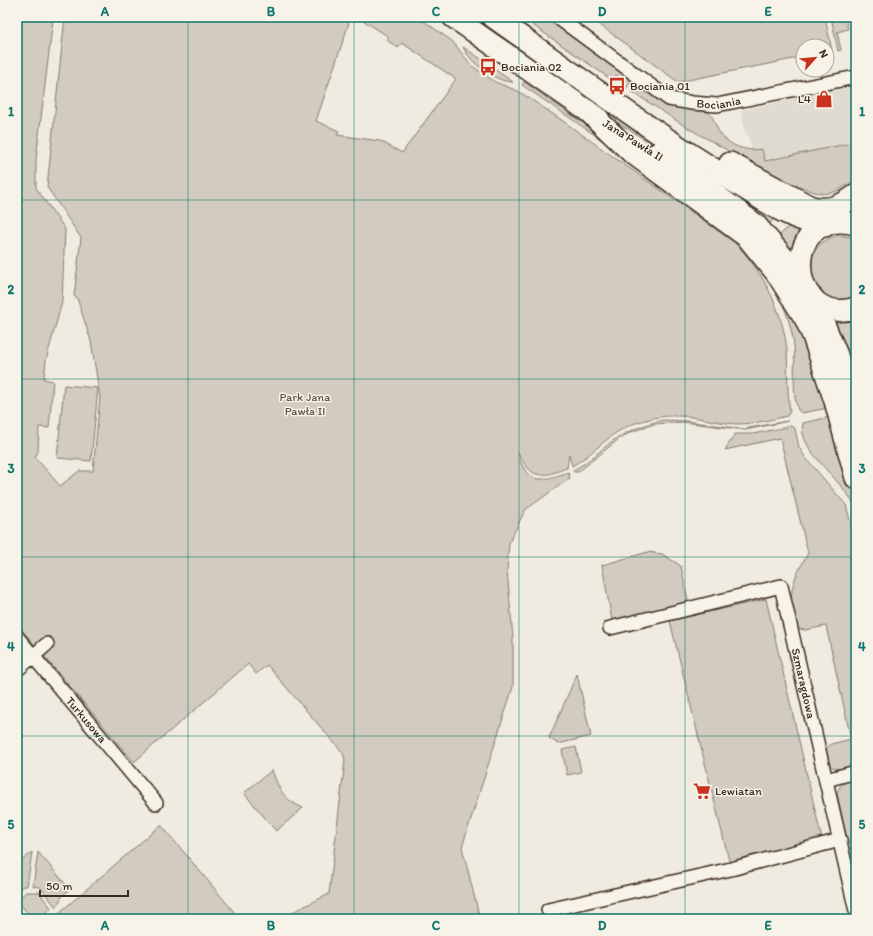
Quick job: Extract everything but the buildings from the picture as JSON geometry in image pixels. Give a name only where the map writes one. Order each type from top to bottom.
[{"type":"main road","name":"Jana Pawła II","points":[[453,17],[588,111],[672,164],[746,218],[770,240],[801,278],[805,289],[813,298]]},
{"type":"main road","name":"Jana Pawła II","points":[[493,17],[667,138],[726,177],[793,217],[811,224],[845,221]]},
{"type":"main road","points":[[588,111],[632,152],[747,237],[777,274],[805,318],[813,336],[835,401],[856,478]]},
{"type":"main road","points":[[667,138],[712,153],[811,207],[833,209],[856,195]]},
{"type":"main road","points":[[801,278],[799,262],[803,247],[812,235],[845,221]]},
{"type":"main road","points":[[813,298],[831,308],[845,310],[856,308]]},
{"type":"main road","points":[[813,298],[837,355],[856,427]]},
{"type":"street","name":"Bociania","points":[[557,17],[669,99],[717,105],[856,77]]},
{"type":"street","name":"Szmaragdowa","points":[[610,628],[781,586],[806,699],[840,840],[854,888],[856,911]]},
{"type":"street","name":"Turkusowa","points":[[17,637],[156,804]]},
{"type":"street","points":[[17,670],[47,644]]},
{"type":"street","points":[[826,780],[856,772]]},
{"type":"street","points":[[548,910],[731,869],[840,840]]},
{"type":"shaded area","points":[[856,86],[856,142],[765,161],[752,151],[748,135],[746,135],[741,110]]},
{"type":"green space","name":"Park Jana Pawła II","points":[[17,17],[52,17],[53,19],[36,159],[36,188],[65,229],[62,302],[46,360],[44,379],[53,381],[49,428],[39,427],[38,452],[35,457],[60,486],[79,471],[93,471],[100,397],[91,341],[77,298],[74,296],[81,238],[47,187],[65,17],[345,17],[349,23],[316,121],[339,131],[337,135],[380,141],[402,153],[456,79],[402,43],[398,48],[387,40],[389,37],[358,17],[418,17],[452,41],[472,66],[495,82],[518,91],[550,112],[734,242],[754,265],[770,292],[785,335],[790,411],[787,416],[756,423],[743,424],[685,416],[667,416],[649,419],[633,424],[617,432],[588,456],[572,466],[569,454],[567,468],[542,475],[532,472],[525,465],[518,452],[525,471],[530,476],[542,479],[568,472],[570,478],[525,510],[509,543],[507,570],[513,638],[513,687],[462,847],[480,919],[279,919],[329,894],[345,760],[343,753],[267,665],[256,674],[248,664],[134,762],[17,624]]},
{"type":"green space","points":[[466,17],[480,17],[594,96],[778,215],[767,226],[685,164],[616,122]]},
{"type":"green space","points":[[521,17],[547,17],[632,80],[626,89],[622,86],[625,82],[616,75],[612,80]]},
{"type":"green space","points":[[589,17],[825,17],[829,38],[795,38],[795,59],[678,82]]},
{"type":"green space","points":[[831,17],[845,17],[848,29],[837,32],[841,50],[838,51]]},
{"type":"green space","points":[[463,47],[484,61],[481,66],[491,73],[494,69],[513,82],[499,79],[484,70],[471,59]]},
{"type":"green space","points":[[524,82],[606,139],[660,180],[522,85]]},
{"type":"green space","points":[[636,83],[665,102],[695,106],[704,109],[711,116],[718,130],[726,140],[743,149],[762,149],[765,161],[856,142],[856,178],[848,185],[834,192],[827,193],[820,193],[795,184],[792,187],[688,128],[631,91]]},
{"type":"green space","points":[[792,223],[806,231],[792,258],[777,238]]},
{"type":"green space","points":[[839,235],[856,238],[856,297],[842,301],[829,298],[819,290],[813,279],[810,266],[813,253],[823,243]]},
{"type":"green space","points":[[778,292],[797,315],[828,408],[802,413],[798,410],[795,394],[792,332]]},
{"type":"green space","points":[[825,315],[856,315],[851,335],[851,354],[856,377],[856,399]]},
{"type":"green space","points":[[64,385],[98,388],[91,461],[57,458]]},
{"type":"green space","points":[[830,417],[836,424],[856,497],[856,509],[843,488],[814,455],[807,444],[803,433],[803,423]]},
{"type":"green space","points":[[663,420],[687,421],[743,429],[788,421],[746,430],[683,422],[654,424],[631,432],[619,439],[578,472],[574,472],[573,470],[620,436],[650,423]]},
{"type":"green space","points":[[791,426],[795,429],[799,447],[805,457],[846,505],[856,543],[856,765],[845,768],[838,769],[828,764],[825,750],[831,744],[851,739],[826,626],[805,630],[799,629],[794,616],[792,588],[808,553],[780,438],[725,450],[735,434],[753,434]]},
{"type":"green space","points":[[648,552],[662,554],[681,566],[689,605],[612,621],[602,565]]},
{"type":"green space","points":[[766,599],[823,844],[731,869],[670,621]]},
{"type":"green space","points":[[577,674],[591,736],[558,744],[549,738]]},
{"type":"green space","points":[[576,747],[581,772],[567,775],[562,750]]},
{"type":"green space","points":[[272,770],[277,783],[286,797],[296,805],[303,808],[276,831],[244,793]]},
{"type":"green space","points":[[856,779],[856,876],[854,874],[837,793],[844,783]]},
{"type":"green space","points":[[161,825],[240,919],[52,919]]},
{"type":"green space","points":[[32,852],[27,886],[23,886],[17,892],[17,865]]},
{"type":"green space","points":[[38,852],[70,889],[63,895],[56,907],[40,887],[33,886]]},
{"type":"green space","points":[[26,892],[39,892],[51,908],[39,919],[32,919],[17,900]]},
{"type":"place","name":"Bociania 02","points":[[488,67]]},
{"type":"place","name":"Bociania 01","points":[[617,86]]},
{"type":"place","name":"L4","points":[[824,99]]},
{"type":"place","name":"Lewiatan","points":[[702,791]]}]
